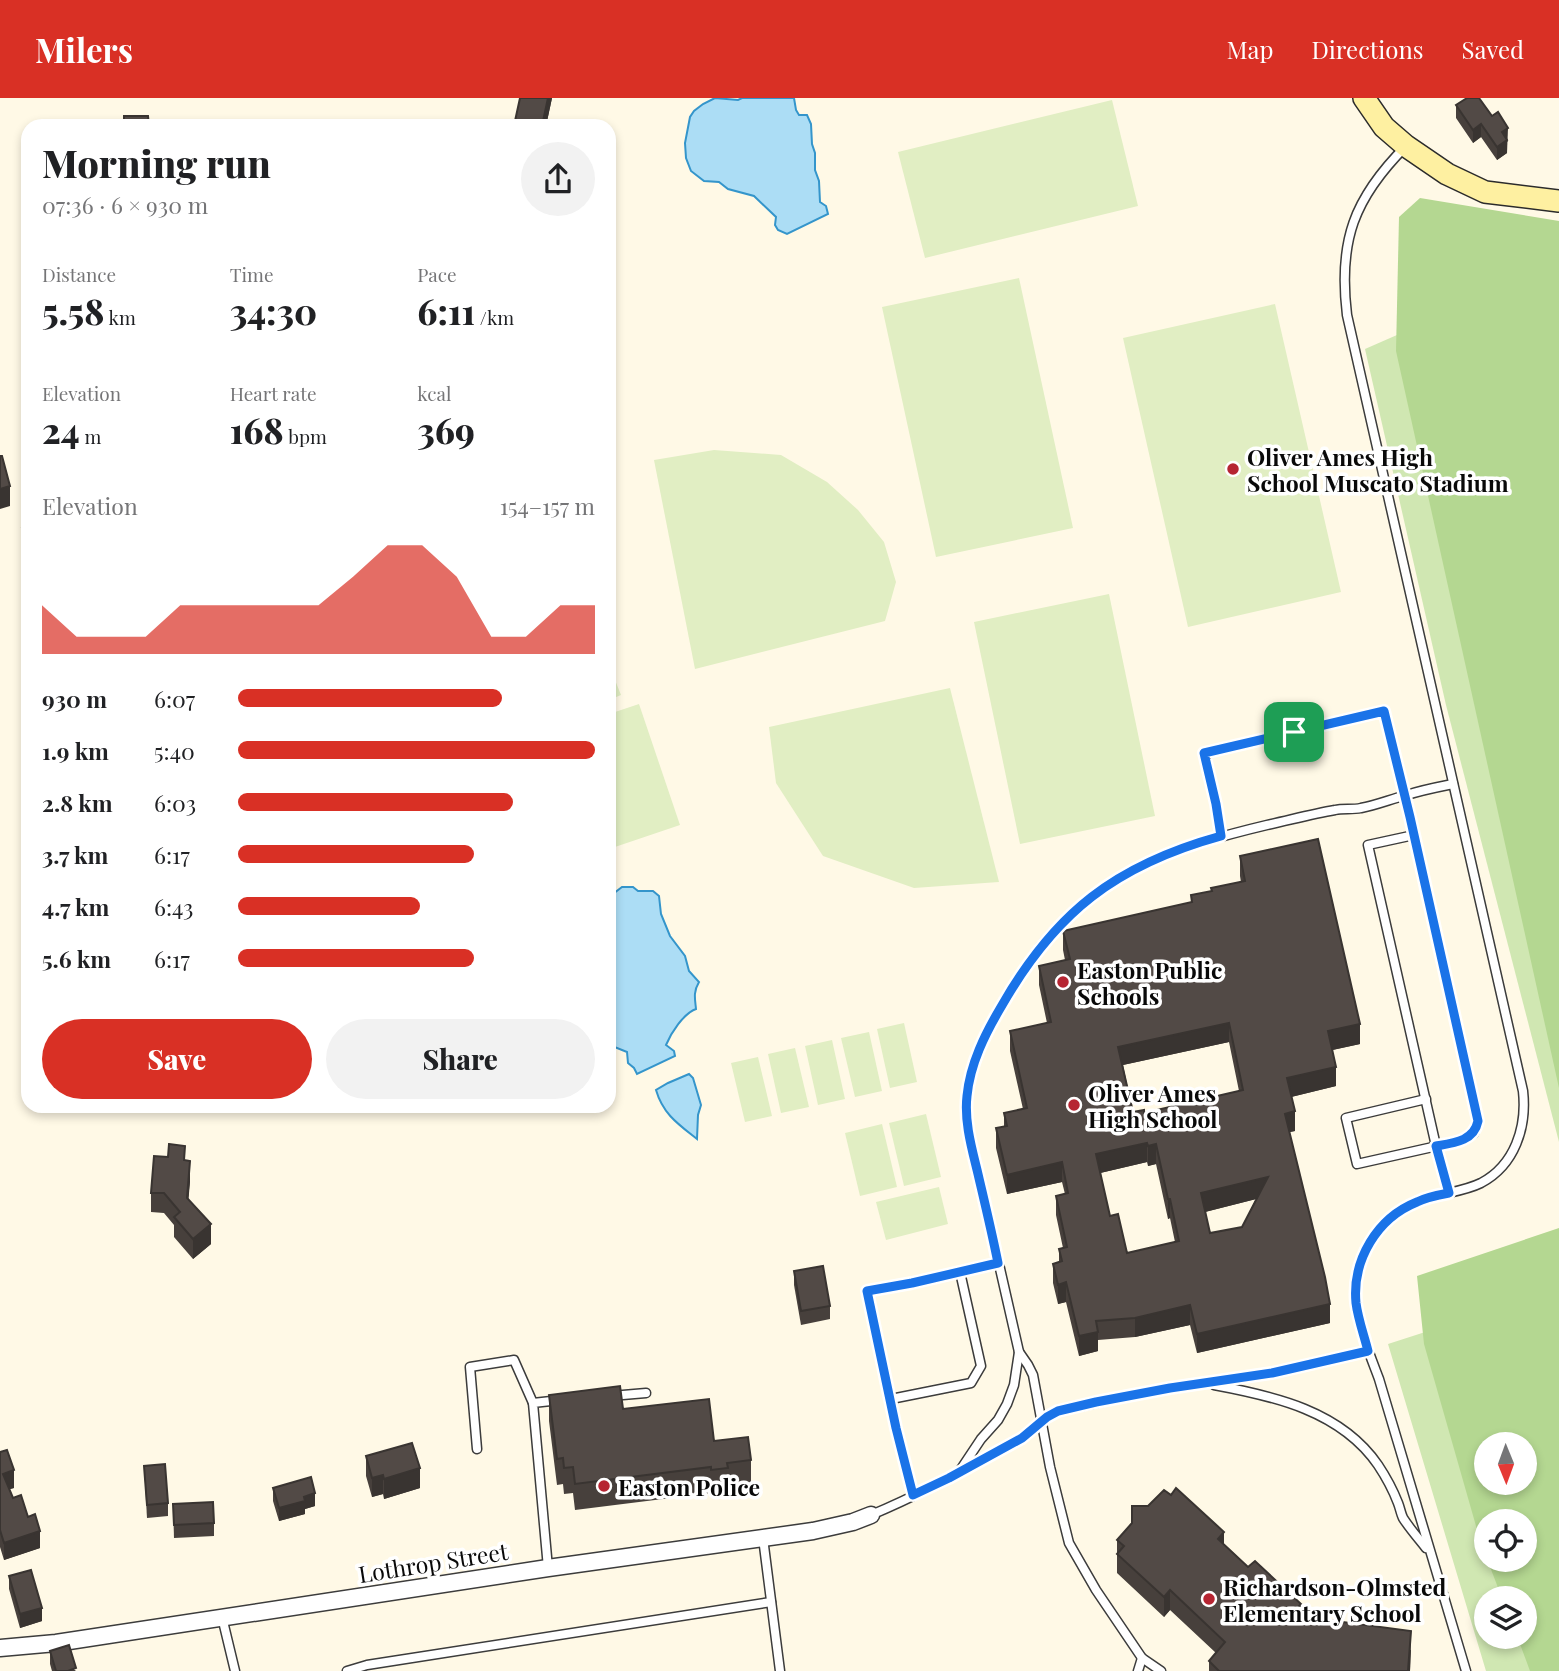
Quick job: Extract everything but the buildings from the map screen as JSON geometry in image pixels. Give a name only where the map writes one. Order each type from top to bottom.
[{"type":"street","points":[[1364,98],[1384,127],[1447,174],[1485,192],[1559,201]]},
{"type":"street","name":"Lothrop Street","points":[[0,1647],[56,1643],[548,1568],[824,1530],[871,1515]]},
{"type":"lane","points":[[1406,146],[1379,175],[1357,211],[1348,243],[1346,305],[1523,1091],[1524,1115],[1513,1150],[1498,1169],[1478,1184],[1418,1201],[1393,1215],[1367,1248],[1361,1261],[1356,1288],[1359,1316],[1368,1351],[1379,1379],[1466,1671]]},
{"type":"lane","points":[[1221,836],[1204,753],[1384,711],[1478,1121],[1476,1130],[1468,1138],[1357,1164],[1346,1118],[1426,1099]]},
{"type":"lane","points":[[1161,1671],[1142,1658],[1096,1590],[1069,1543],[1050,1467],[1033,1375],[1020,1353],[974,1156],[966,1108],[971,1073],[989,1028],[1030,960],[1060,924],[1113,882],[1178,849],[1221,836],[1338,809],[1364,808],[1453,784]]},
{"type":"lane","points":[[1414,835],[1368,845],[1449,1193]]},
{"type":"lane","points":[[913,1495],[867,1291],[998,1263]]},
{"type":"lane","points":[[891,1399],[971,1383],[981,1366],[960,1272]]},
{"type":"lane","points":[[871,1515],[1022,1438],[1051,1415],[1069,1408],[1272,1373],[1368,1351]]},
{"type":"lane","points":[[959,1472],[1007,1404],[1020,1353]]},
{"type":"lane","points":[[477,1449],[470,1367],[514,1360],[533,1403],[548,1568]]},
{"type":"lane","points":[[1204,1383],[1281,1400],[1318,1415],[1349,1434],[1377,1464],[1403,1517],[1430,1554]]},
{"type":"lane","points":[[596,1397],[646,1392]]},
{"type":"lane","points":[[533,1403],[570,1399]]},
{"type":"lane","points":[[763,1538],[780,1671]]},
{"type":"lane","points":[[347,1671],[367,1665],[771,1602]]},
{"type":"lane","points":[[222,1617],[235,1671]]},
{"type":"lane","points":[[1138,1671],[1142,1658]]},
{"type":"green space","points":[[1112,100],[1138,206],[925,258],[898,152]]},
{"type":"green space","points":[[1420,198],[1559,221],[1559,1088],[1396,351],[1399,217]]},
{"type":"green space","points":[[1559,264],[1559,1142],[1446,705],[1365,349]]},
{"type":"green space","points":[[1019,278],[1073,528],[936,557],[882,307]]},
{"type":"green space","name":"Oliver Ames High School Muscato Stadium","points":[[1275,304],[1341,592],[1188,627],[1123,338]]},
{"type":"green space","points":[[714,450],[781,455],[827,482],[858,510],[884,542],[896,582],[885,621],[695,669],[654,460]]},
{"type":"green space","points":[[1109,594],[1155,816],[1020,844],[974,622]]},
{"type":"green space","points":[[616,682],[621,695],[616,697]]},
{"type":"green space","points":[[950,688],[999,882],[914,888],[823,856],[776,783],[769,727]]},
{"type":"green space","points":[[639,704],[680,825],[616,847],[616,712]]},
{"type":"green space","points":[[904,1023],[917,1082],[890,1088],[877,1029]]},
{"type":"green space","points":[[869,1032],[882,1091],[855,1097],[841,1038]]},
{"type":"green space","points":[[832,1040],[845,1099],[818,1105],[805,1046]]},
{"type":"green space","points":[[795,1048],[809,1107],[781,1113],[768,1054]]},
{"type":"green space","points":[[758,1057],[772,1116],[745,1122],[731,1063]]},
{"type":"green space","points":[[926,1114],[941,1177],[904,1186],[889,1123]]},
{"type":"green space","points":[[882,1124],[897,1187],[860,1196],[845,1133]]},
{"type":"green space","points":[[939,1187],[948,1224],[886,1240],[876,1202]]},
{"type":"green space","points":[[1559,1228],[1559,1671],[1530,1671],[1522,1649],[1537,1649],[1537,1586],[1497,1586],[1492,1572],[1537,1572],[1537,1509],[1474,1509],[1474,1519],[1424,1344],[1417,1276]]},
{"type":"green space","points":[[1559,1289],[1559,1671],[1486,1671],[1479,1649],[1537,1649],[1537,1586],[1474,1586],[1474,1631],[1388,1344]]},
{"type":"water","points":[[715,98],[794,98],[799,115],[807,115],[811,124],[820,202],[826,206],[828,214],[787,234],[778,230],[775,225],[776,217],[754,196],[728,189],[719,182],[704,181],[691,171],[686,158],[685,143],[690,117],[703,104]]},
{"type":"water","points":[[622,887],[633,887],[638,891],[653,891],[659,896],[661,914],[670,936],[685,956],[689,971],[699,982],[695,992],[696,1009],[682,1019],[666,1045],[674,1051],[675,1056],[637,1074],[628,1063],[627,1052],[616,1048],[616,892]]},
{"type":"water","points":[[689,1074],[693,1078],[701,1105],[697,1139],[667,1112],[656,1090]]},
{"type":"place","name":"Oliver Ames High School Muscato Stadium","points":[[1233,469]]},
{"type":"place","name":"Easton Public Schools","points":[[1063,982]]},
{"type":"place","name":"Oliver Ames High School","points":[[1074,1105]]},
{"type":"place","name":"Easton Police","points":[[604,1486]]},
{"type":"place","name":"Richardson-Olmsted Elementary School","points":[[1209,1599]]},
{"type":"route","points":[[1384,711],[1478,1116],[1476,1130],[1468,1138],[1436,1146],[1449,1193],[1418,1201],[1393,1215],[1367,1248],[1358,1274],[1356,1302],[1368,1351],[1252,1377],[1170,1388],[1058,1411],[1022,1438],[913,1495],[867,1291],[998,1263],[966,1108],[971,1073],[982,1042],[1030,960],[1076,909],[1141,866],[1178,849],[1221,836],[1204,753],[1294,732],[1384,711]]}]
